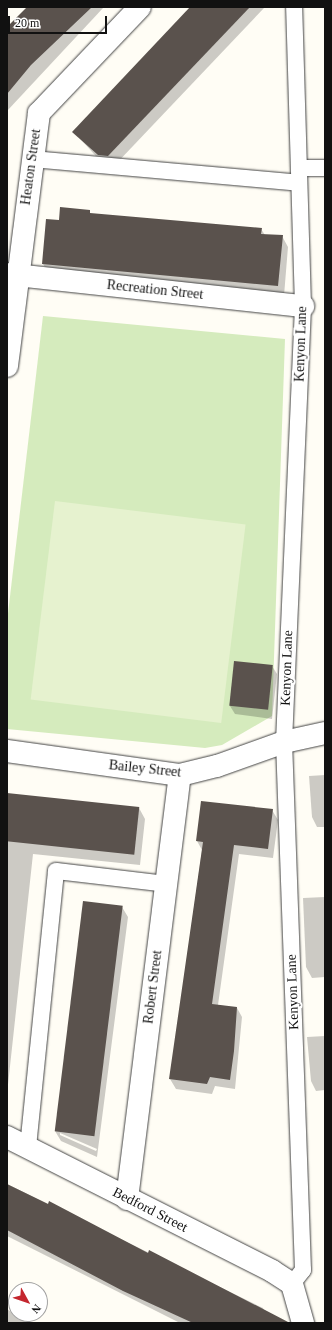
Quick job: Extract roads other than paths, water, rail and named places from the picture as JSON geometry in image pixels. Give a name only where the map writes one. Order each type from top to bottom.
[{"type":"street","name":"Heaton Street","points":[[7,366],[12,275],[39,113],[140,7]]},
{"type":"street","name":"Recreation Street","points":[[12,275],[303,306]]},
{"type":"street","name":"Bailey Street","points":[[7,751],[180,775],[217,766],[284,742],[325,733]]},
{"type":"street","name":"Robert Street","points":[[127,1199],[180,775]]},
{"type":"street","name":"Bedford Street","points":[[7,1137],[292,1284]]},
{"type":"street","points":[[292,1284],[303,1323]]},
{"type":"lane","name":"Kenyon Lane","points":[[292,1284],[303,1270],[284,742],[303,306],[294,7]]},
{"type":"lane","points":[[32,160],[299,176],[325,168]]},
{"type":"lane","points":[[28,1147],[56,872],[166,884]]}]
